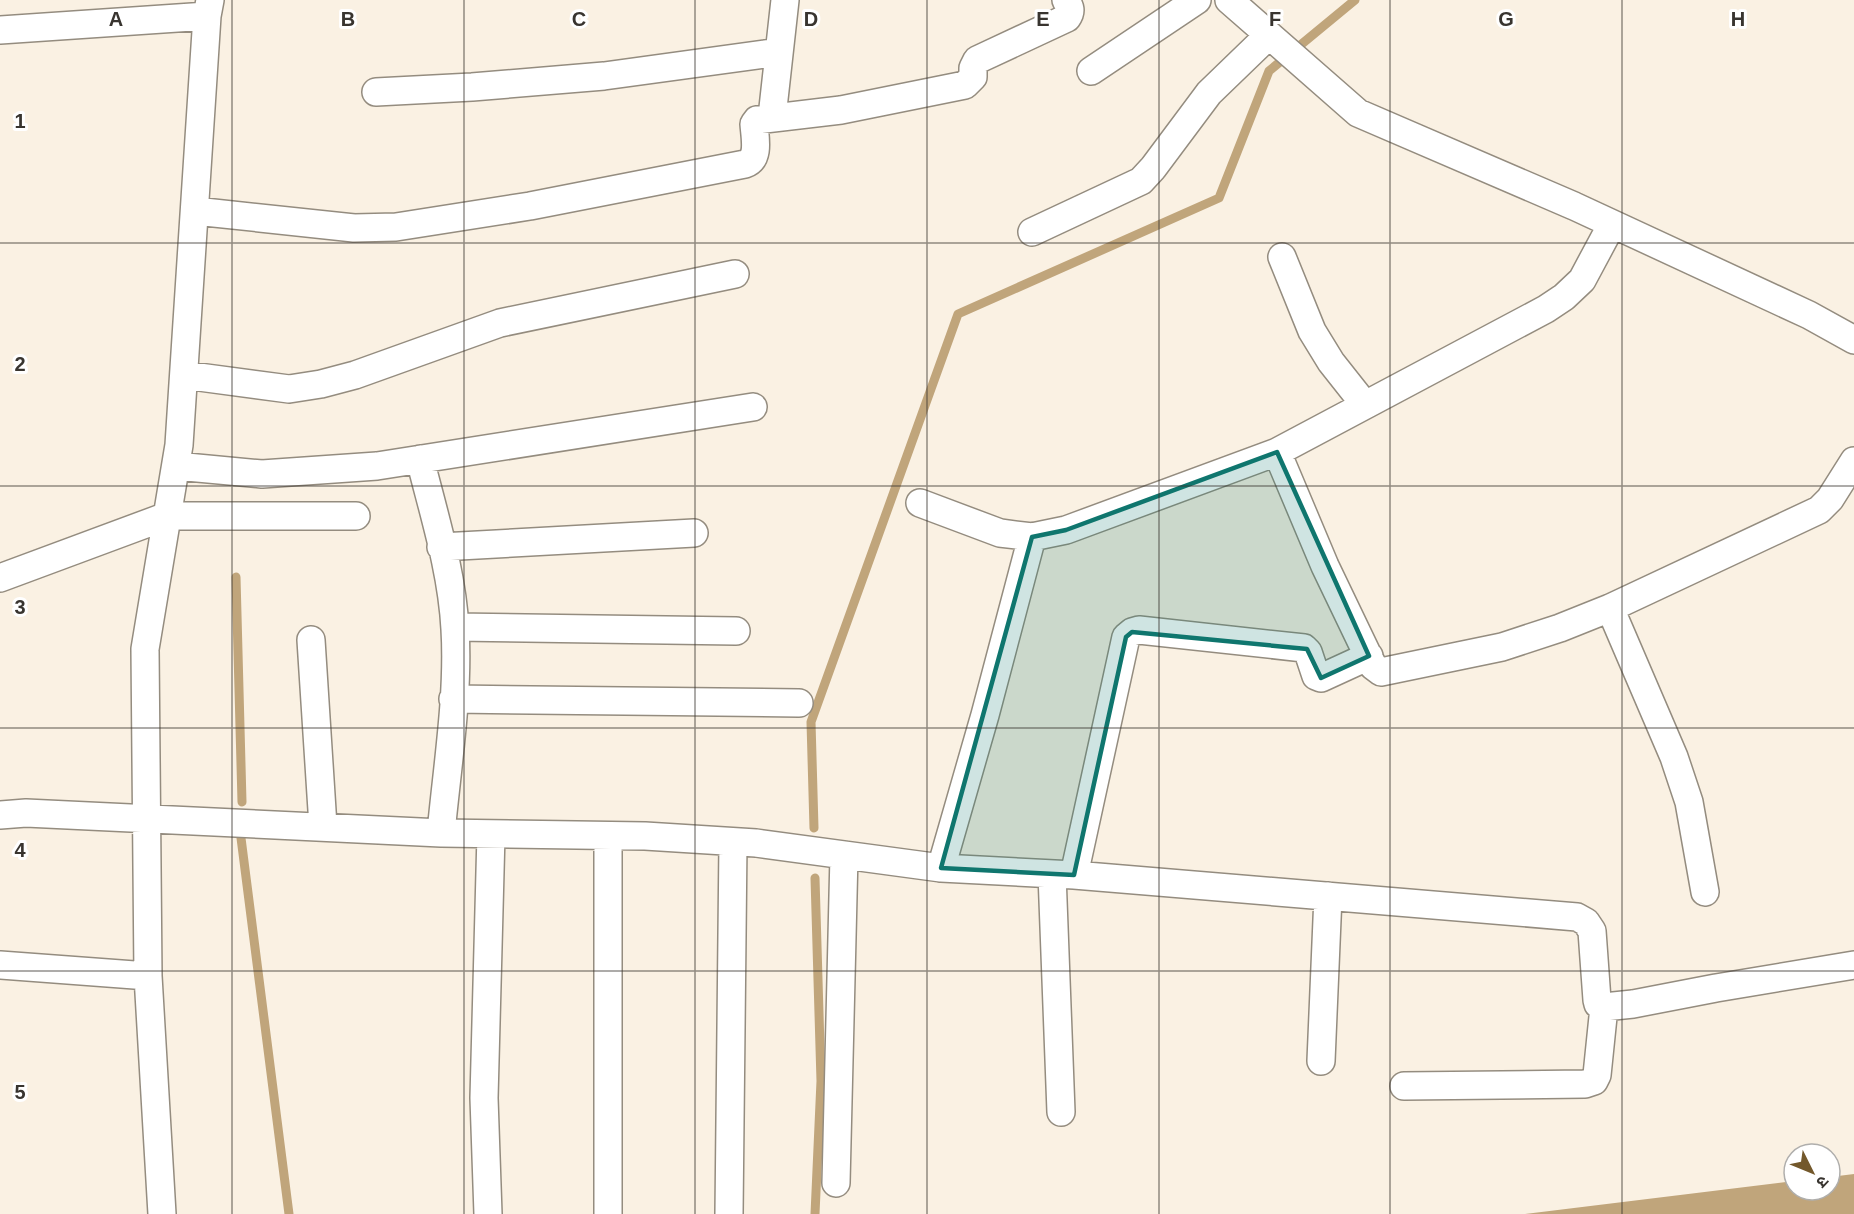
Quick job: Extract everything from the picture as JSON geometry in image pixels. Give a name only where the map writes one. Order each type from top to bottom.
[{"type":"street","points":[[772,117],[785,0]]},
{"type":"street","points":[[195,211],[354,228],[396,227],[530,206],[745,165],[752,162],[755,156],[754,124],[757,120],[842,110],[965,85],[973,77],[973,68],[977,60],[1067,18],[1070,7],[1066,0]]},
{"type":"street","points":[[1091,71],[1197,0]]},
{"type":"street","points":[[1229,0],[1358,112],[1809,315],[1854,340]]},
{"type":"street","points":[[0,30],[209,8],[176,466],[145,648],[148,976],[162,1214]]},
{"type":"street","points":[[1032,232],[1141,181],[1209,93],[1276,41]]},
{"type":"street","points":[[376,92],[604,76],[779,52]]},
{"type":"street","points":[[920,503],[1000,533],[1032,537],[1066,530],[1277,452],[1546,309],[1564,297],[1582,280],[1611,224]]},
{"type":"street","points":[[1282,257],[1312,331],[1331,362],[1365,405]]},
{"type":"street","points":[[184,375],[289,388],[321,384],[355,375],[500,323],[735,274]]},
{"type":"street","points":[[176,466],[262,474],[377,466],[753,407]]},
{"type":"street","points":[[1277,452],[1325,566],[1343,599],[1369,657],[1377,670],[1381,672],[1502,647],[1560,628],[1610,608],[1820,510],[1830,499],[1854,461]]},
{"type":"street","points":[[420,459],[447,571],[455,627],[456,663],[441,833]]},
{"type":"street","points":[[0,578],[167,516],[356,516]]},
{"type":"street","points":[[441,547],[694,532]]},
{"type":"street","points":[[941,868],[985,715],[1032,537]]},
{"type":"street","points":[[1610,608],[1674,757],[1689,802],[1705,892]]},
{"type":"street","points":[[455,627],[736,631]]},
{"type":"street","points":[[1061,1112],[1063,875],[1126,637],[1139,630],[1304,648],[1308,652],[1316,676],[1321,678],[1369,657]]},
{"type":"street","points":[[311,640],[322,826]]},
{"type":"street","points":[[453,699],[799,703]]},
{"type":"street","points":[[0,815],[26,813],[441,833],[608,836],[733,842],[941,868],[1063,875],[1577,917],[1586,922],[1592,931],[1597,1000],[1598,1004],[1604,1007],[1854,965]]},
{"type":"street","points":[[488,1214],[484,1098],[491,834]]},
{"type":"street","points":[[608,836],[608,1214]]},
{"type":"street","points":[[729,1214],[733,842]]},
{"type":"street","points":[[837,1184],[844,855]]},
{"type":"street","points":[[1321,1060],[1328,896]]},
{"type":"street","points":[[0,965],[148,976]]},
{"type":"street","points":[[1404,1086],[1586,1084],[1594,1081],[1597,1075],[1604,1007]]},
{"type":"highlighted area","points":[[1277,452],[1369,656],[1321,678],[1307,649],[1132,632],[1126,637],[1074,875],[941,868],[1032,537],[1066,530]]},
{"type":"shaded area","points":[[1854,1174],[1854,1214],[1525,1214],[1782,1182],[1782,1202],[1842,1202],[1842,1176]]},
{"type":"waterway","points":[[814,828],[811,722],[958,314],[1219,198],[1269,71],[1355,0]]},
{"type":"waterway","points":[[236,577],[242,802]]},
{"type":"waterway","points":[[241,838],[289,1214]]},
{"type":"waterway","points":[[815,878],[821,1081],[815,1214]]}]
